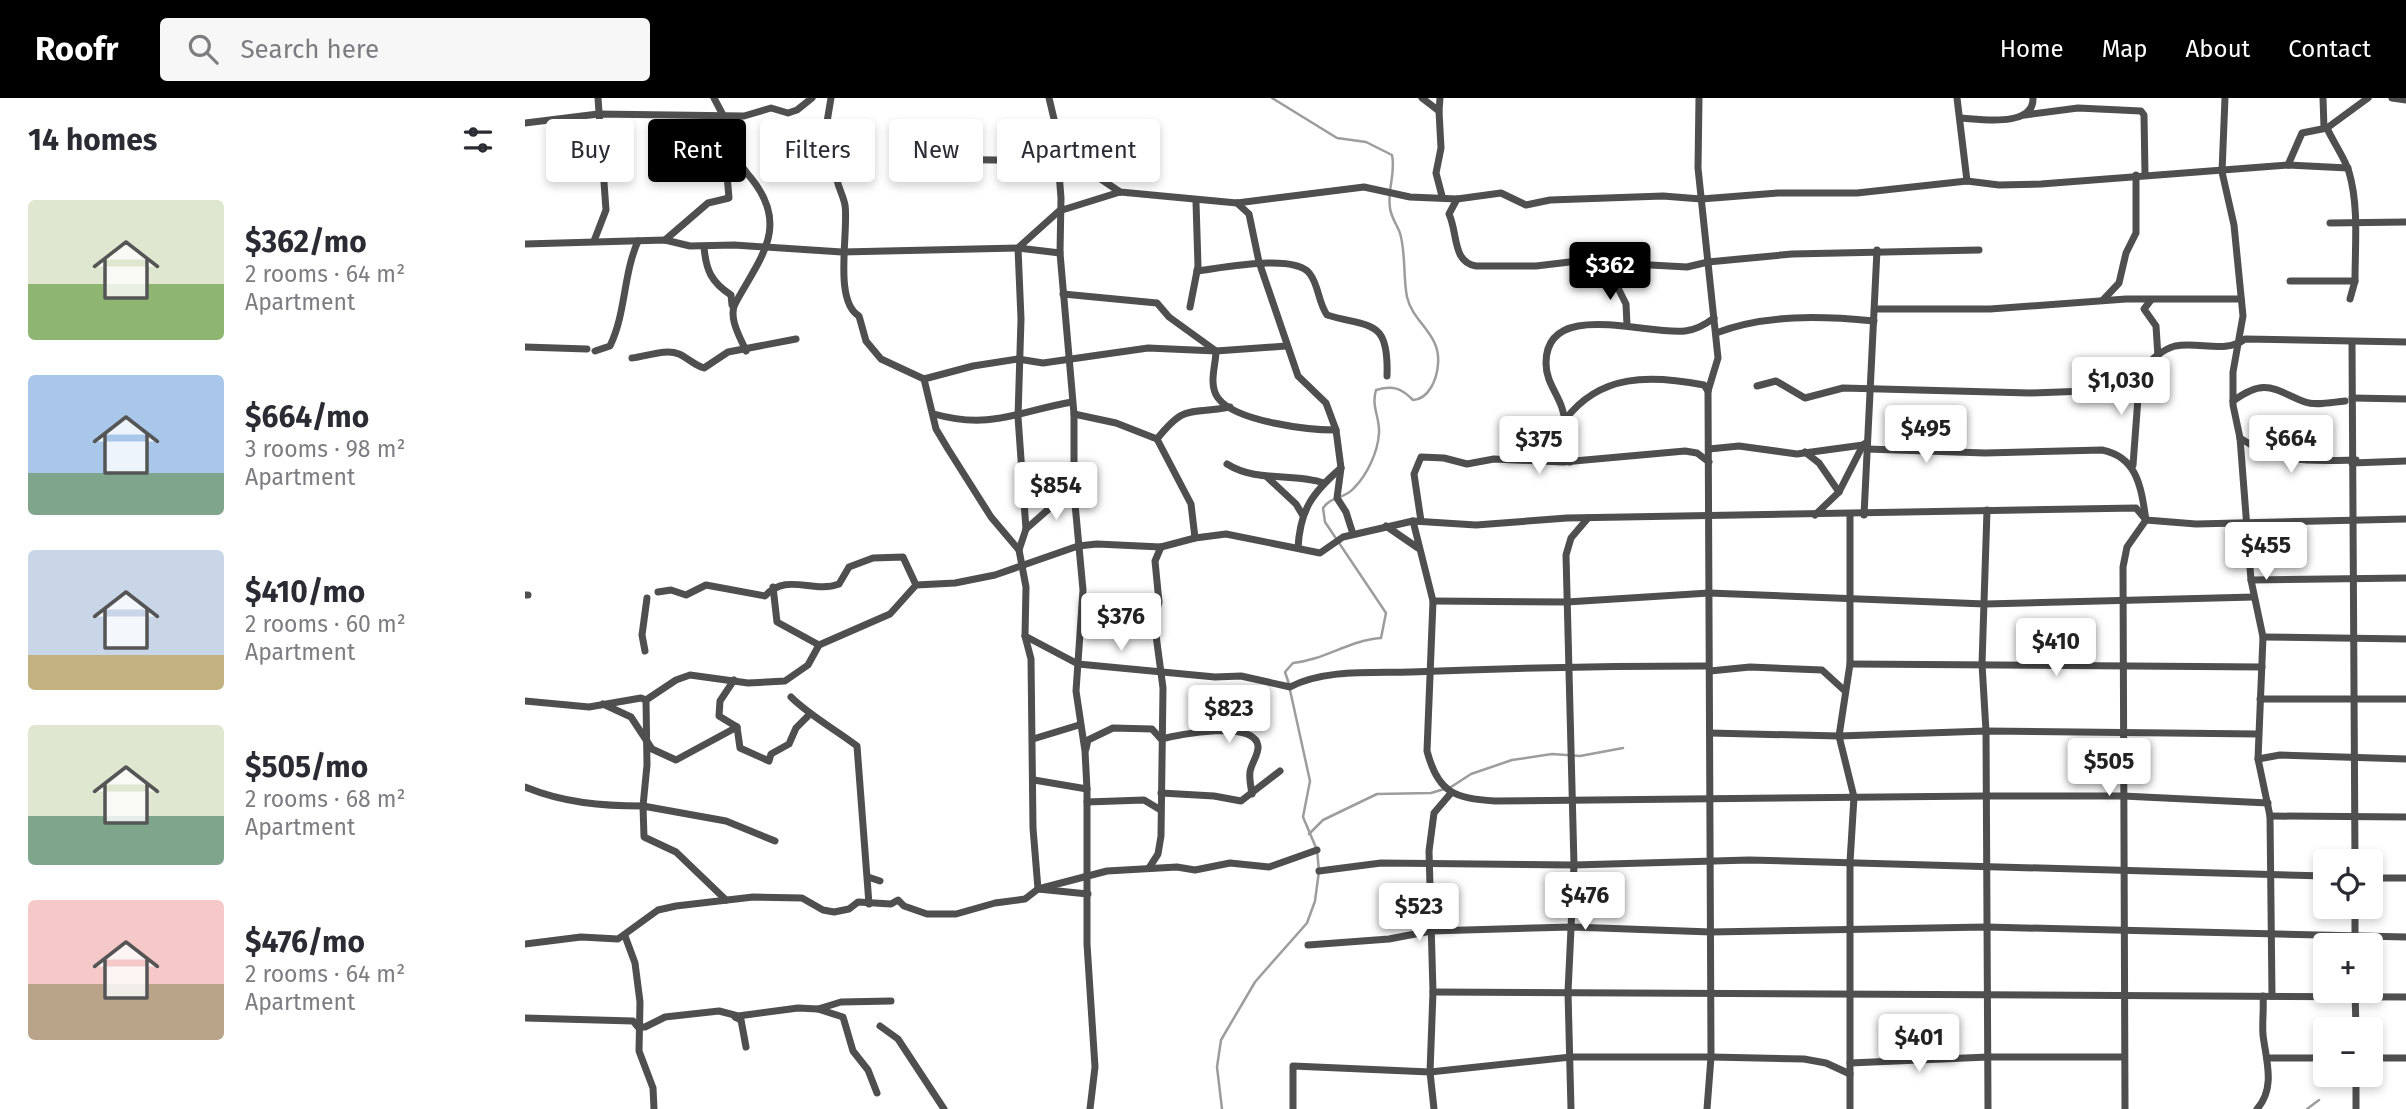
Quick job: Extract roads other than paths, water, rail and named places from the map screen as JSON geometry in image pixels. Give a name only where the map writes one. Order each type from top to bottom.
[{"type":"street","points":[[594,241],[605,210],[598,98]]},
{"type":"street","points":[[714,98],[724,119]]},
{"type":"street","points":[[525,123],[598,114],[744,116],[771,108],[793,112],[812,98]]},
{"type":"street","points":[[831,98],[827,122],[842,152],[836,176],[845,201],[842,252],[846,295],[853,313],[859,316],[866,341],[881,359],[924,379],[1019,359],[1043,363],[1067,357],[1148,348],[1216,351],[1286,345]]},
{"type":"street","points":[[1038,98],[1049,99],[1054,119]]},
{"type":"street","points":[[1422,98],[1439,111]]},
{"type":"street","points":[[1440,98],[1441,148],[1436,173],[1442,196]]},
{"type":"street","points":[[1699,98],[1701,109],[1697,142],[1701,199],[1718,358],[1708,391],[1711,1057],[1707,1109]]},
{"type":"street","points":[[1957,98],[1967,181]]},
{"type":"street","points":[[2025,116],[2031,110],[2033,98]]},
{"type":"street","points":[[2225,98],[2222,172],[2234,225],[2243,316],[2233,401],[2240,439],[2251,580],[2263,637],[2258,759],[2270,816],[2272,874],[2272,934],[2263,1031],[2267,1085],[2257,1109]]},
{"type":"street","points":[[2323,98],[2326,128],[2336,152],[2348,168],[2354,191],[2355,281],[2350,299]]},
{"type":"street","points":[[2288,165],[2302,133],[2326,128],[2368,98]]},
{"type":"street","points":[[2392,98],[2406,100]]},
{"type":"street","points":[[1960,118],[2004,119],[2078,108],[2141,111],[2144,116],[2136,233],[2126,253],[2119,284],[2103,300]]},
{"type":"street","points":[[2324,167],[2336,152]]},
{"type":"street","points":[[1018,248],[1059,211],[1085,200],[1120,192],[1237,203],[1364,187],[1410,197],[1442,196],[1457,199],[1501,193],[1526,205],[1550,200],[1663,196],[1701,199],[1778,193],[1857,193],[1967,181],[1999,185],[2041,184],[2288,165],[2348,168]]},
{"type":"street","points":[[746,169],[769,204],[772,221],[767,247],[735,303],[736,326],[746,351]]},
{"type":"street","points":[[666,240],[708,203],[729,198],[728,182]]},
{"type":"street","points":[[1057,182],[1067,357],[1074,414],[1074,493],[1083,590],[1076,691],[1085,751],[1087,789],[1087,944],[1095,1067],[1090,1109]]},
{"type":"street","points":[[1106,182],[1120,192]]},
{"type":"street","points":[[1457,199],[1449,215],[1455,226],[1458,253],[1468,265],[1512,267],[1578,261],[1687,267],[1708,262],[1877,250],[1979,250]]},
{"type":"street","points":[[1190,307],[1197,271],[1196,201]]},
{"type":"street","points":[[1237,203],[1249,215],[1259,262],[1299,376],[1327,403],[1336,430],[1341,468],[1337,498],[1353,534]]},
{"type":"street","points":[[2330,223],[2406,222]]},
{"type":"street","points":[[525,244],[666,240],[704,247],[767,247],[842,252],[1018,248],[1060,253]]},
{"type":"street","points":[[525,346],[591,350],[610,346],[618,331],[628,270],[638,241]]},
{"type":"street","points":[[704,247],[709,275],[716,285],[731,295],[732,305]]},
{"type":"street","points":[[1018,248],[1021,319],[1019,416],[1026,529],[1019,550]]},
{"type":"street","points":[[1864,514],[1877,250]]},
{"type":"street","points":[[1197,271],[1259,262],[1300,265],[1311,274],[1321,307],[1327,315],[1373,326],[1382,336],[1387,357],[1387,376]]},
{"type":"street","points":[[1612,276],[1626,304],[1627,325]]},
{"type":"street","points":[[2290,281],[2355,281]]},
{"type":"street","points":[[1063,294],[1157,303],[1169,317],[1216,351]]},
{"type":"street","points":[[2151,299],[2144,309],[2156,326],[2158,357]]},
{"type":"street","points":[[1876,309],[1990,309],[2103,300],[2241,299]]},
{"type":"street","points":[[1716,333],[1743,322],[1814,317],[1874,321]]},
{"type":"street","points":[[1570,462],[1565,420],[1547,375],[1550,340],[1568,329],[1627,325],[1682,332],[1706,324],[1714,318]]},
{"type":"street","points":[[632,358],[657,353],[679,354],[688,363],[704,368],[728,352],[746,351],[796,339]]},
{"type":"street","points":[[1757,386],[1776,381],[1805,398],[1826,391],[1869,388],[2030,393],[2114,390],[2133,381],[2140,370],[2175,346],[2238,344],[2245,339],[2406,342]]},
{"type":"street","points":[[2352,342],[2349,400],[2354,461],[2355,849]]},
{"type":"street","points":[[1216,351],[1212,375],[1217,397],[1230,407],[1286,425],[1336,430]]},
{"type":"street","points":[[2125,1109],[2122,930],[2123,567],[2127,547],[2146,520],[2133,465],[2140,370]]},
{"type":"street","points":[[924,379],[936,429],[991,517],[1019,550],[1026,587],[1025,636],[1031,659],[1033,828],[1038,889]]},
{"type":"street","points":[[1565,420],[1587,396],[1608,383],[1684,381],[1704,385],[1708,391]]},
{"type":"street","points":[[2233,401],[2264,387],[2287,392],[2307,403],[2406,398]]},
{"type":"street","points":[[934,414],[963,422],[1019,416],[1072,402]]},
{"type":"street","points":[[1157,439],[1177,415],[1197,409],[1230,407]]},
{"type":"street","points":[[1074,414],[1116,423],[1157,439],[1191,504],[1195,538]]},
{"type":"street","points":[[2240,439],[2264,454],[2288,461],[2406,461]]},
{"type":"street","points":[[1815,515],[1839,492],[1866,445]]},
{"type":"street","points":[[1709,449],[1739,446],[1780,453],[1805,453],[1866,445],[1985,453],[2102,450],[2116,452],[2133,465]]},
{"type":"street","points":[[1709,473],[1709,461],[1697,453],[1685,451],[1570,462],[1494,458],[1467,464],[1444,458],[1421,457],[1414,474],[1419,548],[1433,601],[1427,751],[1431,767],[1444,789],[1458,797],[1495,802],[1572,799],[2123,796],[2268,803]]},
{"type":"street","points":[[1805,453],[1819,463],[1839,492]]},
{"type":"street","points":[[1227,464],[1236,470],[1267,477],[1324,483]]},
{"type":"street","points":[[1298,548],[1302,514],[1324,483],[1341,468]]},
{"type":"street","points":[[1267,477],[1296,504],[1302,514]]},
{"type":"street","points":[[1026,529],[1060,499],[1074,493]]},
{"type":"street","points":[[646,700],[675,680],[690,675],[748,683],[785,681],[808,665],[820,645],[890,614],[916,584],[955,583],[995,575],[1078,546],[1115,544],[1161,547],[1195,538],[1226,534],[1320,553],[1353,534],[1417,521],[1476,525],[1588,518],[2136,508],[2146,520],[2196,524],[2406,519]]},
{"type":"street","points":[[1987,510],[1982,664],[1986,731],[1985,992],[1988,1109]]},
{"type":"street","points":[[1850,515],[1850,664],[1839,736],[1854,797],[1850,862],[1850,1109]]},
{"type":"street","points":[[1571,1109],[1568,992],[1574,865],[1566,555],[1571,538],[1588,518]]},
{"type":"street","points":[[1386,526],[1419,548]]},
{"type":"street","points":[[1149,868],[1160,848],[1162,671],[1154,620],[1159,602],[1155,561],[1161,547]]},
{"type":"street","points":[[659,592],[671,590],[686,595],[706,585],[765,596],[773,587],[797,582],[827,589],[839,584],[849,567],[873,558],[903,557],[916,584]]},
{"type":"street","points":[[2251,580],[2406,578]]},
{"type":"street","points":[[773,587],[777,622],[820,645]]},
{"type":"street","points":[[1433,601],[1567,602],[1709,593],[1985,604],[2254,597]]},
{"type":"street","points":[[645,651],[642,635],[646,598]]},
{"type":"street","points":[[1025,636],[1078,664],[1215,677],[1241,676],[1290,687],[1307,677],[1431,671],[1569,666],[1750,667],[1822,670],[1845,691]]},
{"type":"street","points":[[2263,637],[2406,639]]},
{"type":"street","points":[[1850,664],[2262,667]]},
{"type":"street","points":[[734,680],[720,701],[719,716],[737,727]]},
{"type":"street","points":[[791,697],[800,708],[825,721],[857,746],[869,904]]},
{"type":"street","points":[[525,701],[589,707],[641,698],[646,700]]},
{"type":"street","points":[[2260,699],[2406,699]]},
{"type":"street","points":[[646,700],[644,837],[676,852],[726,900]]},
{"type":"street","points":[[603,703],[631,717],[647,737],[652,749],[665,757],[681,760],[737,727]]},
{"type":"street","points":[[737,727],[740,748],[769,761],[773,752],[789,744],[796,728],[810,714]]},
{"type":"street","points":[[1033,739],[1079,725]]},
{"type":"street","points":[[1085,751],[1088,740],[1113,728],[1152,729],[1162,739]]},
{"type":"street","points":[[1162,739],[1221,731],[1249,734],[1256,739],[1259,749],[1250,773],[1252,794]]},
{"type":"street","points":[[1710,733],[1839,736],[1986,731],[2258,734]]},
{"type":"street","points":[[2258,759],[2280,755],[2406,759]]},
{"type":"street","points":[[1161,793],[1214,796],[1237,802],[1252,794],[1280,771]]},
{"type":"street","points":[[1034,780],[1087,789]]},
{"type":"street","points":[[525,788],[547,797],[573,802],[643,806],[726,821],[775,841]]},
{"type":"street","points":[[1434,1109],[1430,1072],[1433,992],[1429,866],[1434,813],[1451,793]]},
{"type":"street","points":[[1087,802],[1144,800],[1159,809]]},
{"type":"street","points":[[2270,816],[2406,817]]},
{"type":"street","points":[[525,944],[581,937],[618,939],[625,936],[636,924],[666,907],[726,900],[802,898],[823,910],[834,912],[849,909],[858,902],[891,904],[898,900],[904,906],[927,914],[956,914],[1025,899],[1038,889],[1107,871],[1149,868],[1195,870],[1230,863],[1269,867],[1317,850]]},
{"type":"street","points":[[1319,871],[1381,863],[1429,866],[1501,863],[1574,865],[1850,862],[2313,876]]},
{"type":"street","points":[[868,877],[880,881]]},
{"type":"street","points":[[2383,878],[2406,878]]},
{"type":"street","points":[[1038,889],[1088,894]]},
{"type":"street","points":[[1308,945],[1389,939],[1431,931],[1572,927],[1711,932],[1986,927],[2313,935]]},
{"type":"street","points":[[625,936],[635,963],[640,1002],[639,1052],[653,1088],[654,1109]]},
{"type":"street","points":[[2383,937],[2406,937]]},
{"type":"street","points":[[1433,992],[2313,994]]},
{"type":"street","points":[[2383,995],[2406,997]]},
{"type":"street","points":[[818,1009],[841,1002],[891,1001]]},
{"type":"street","points":[[638,1027],[645,1027],[665,1017],[728,1012],[738,1016],[798,1008],[818,1009],[843,1017],[853,1052],[868,1070],[877,1093]]},
{"type":"street","points":[[728,1012],[741,1020],[746,1047]]},
{"type":"street","points":[[525,1018],[633,1021],[638,1027]]},
{"type":"street","points":[[880,1026],[898,1039],[944,1109]]},
{"type":"street","points":[[1293,1109],[1293,1066],[1430,1072],[1571,1056],[1711,1057],[1804,1059],[1826,1063],[1850,1074]]},
{"type":"street","points":[[1850,1063],[1988,1057],[2124,1057]]},
{"type":"street","points":[[2267,1058],[2313,1058]]},
{"type":"street","points":[[2383,1058],[2406,1058]]},
{"type":"street","points":[[2356,1087],[2356,1109]]},
{"type":"waterway","points":[[1272,98],[1337,138],[1366,142],[1392,155],[1390,208],[1402,241],[1407,297],[1410,306],[1431,336],[1438,354],[1436,376],[1428,392],[1419,399],[1413,400],[1396,389],[1376,390],[1379,433],[1371,463],[1350,492],[1330,501],[1323,508],[1325,522],[1386,613],[1381,638],[1359,642],[1293,663],[1285,672],[1289,684]]},
{"type":"waterway","points":[[1222,1109],[1217,1067],[1221,1040],[1255,982],[1307,923],[1315,901],[1319,871],[1317,850],[1303,817],[1310,781],[1290,690]]},
{"type":"waterway","points":[[1309,834],[1323,820],[1377,794],[1431,793],[1451,787],[1471,774],[1512,760],[1552,754],[1580,756],[1623,748]]},
{"type":"waterway","points":[[2307,1109],[2319,1100]]}]
